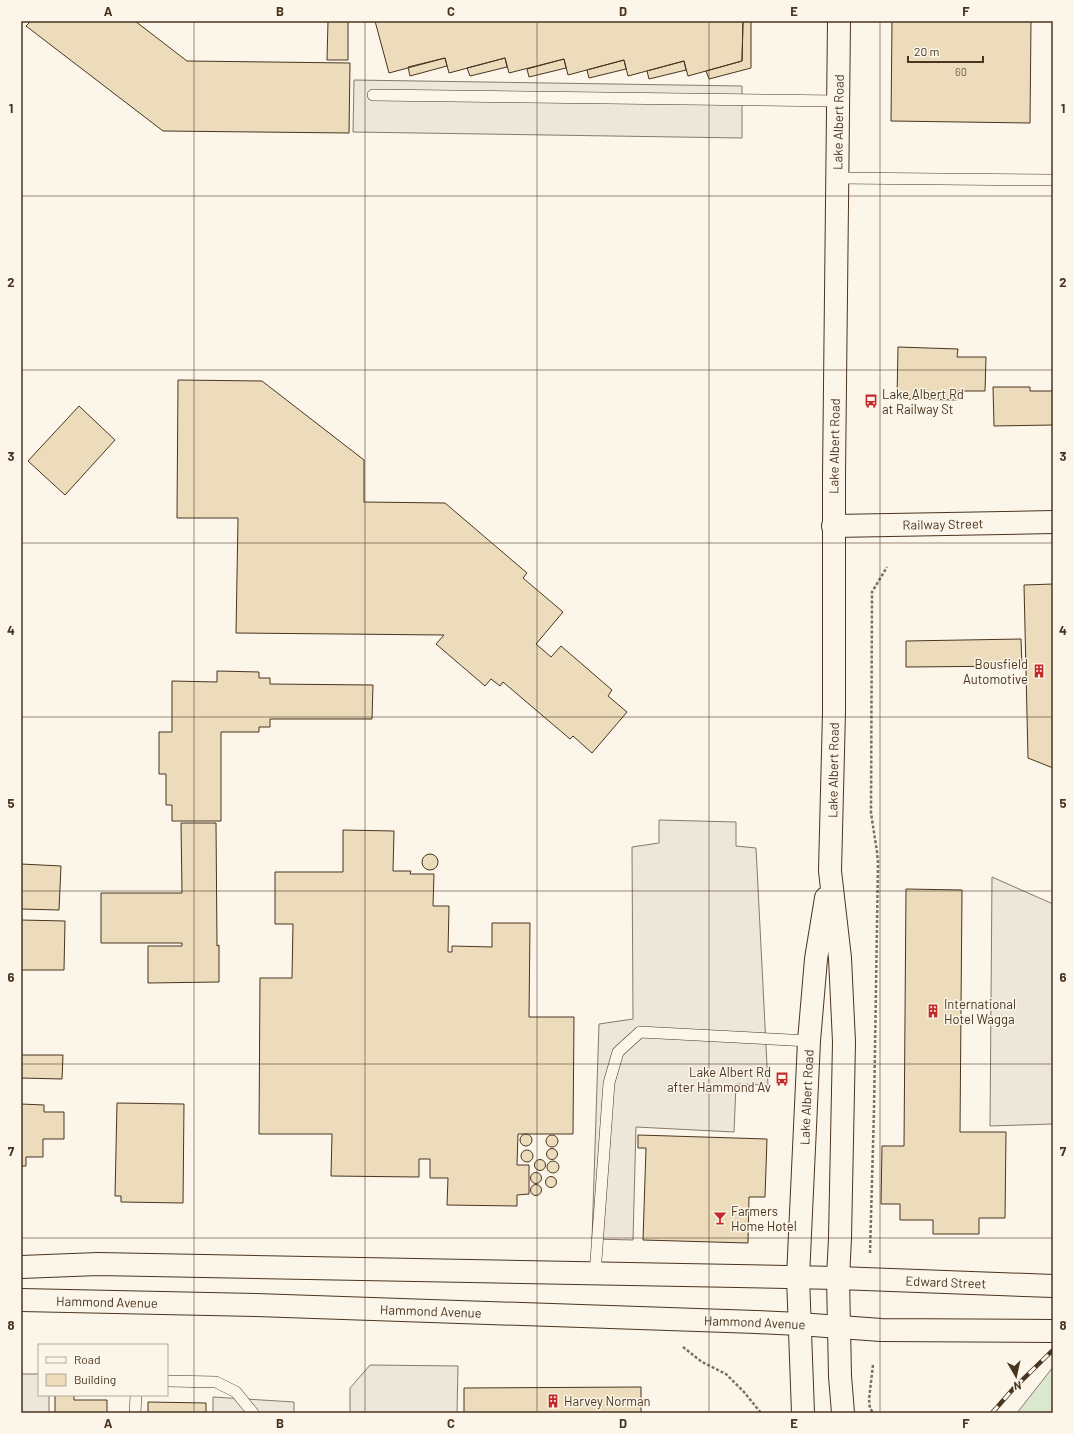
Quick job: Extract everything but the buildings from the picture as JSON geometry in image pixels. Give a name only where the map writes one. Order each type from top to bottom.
[{"type":"main road","name":"Lake Albert Road","points":[[803,1413],[798,1277],[809,1041],[816,959],[830,871],[834,712],[833,526],[839,21]]},
{"type":"main road","name":"Railway Street","points":[[833,526],[1053,522]]},
{"type":"main road","name":"Lake Albert Road","points":[[830,871],[840,958],[844,1042],[838,1278],[840,1376],[843,1413]]},
{"type":"main road","points":[[21,1267],[98,1264],[838,1278]]},
{"type":"main road","name":"Edward Street","points":[[838,1278],[1053,1286]]},
{"type":"main road","name":"Hammond Avenue","points":[[21,1300],[256,1305],[799,1324],[840,1327]]},
{"type":"main road","points":[[840,1327],[881,1330],[1053,1331]]},
{"type":"lane","points":[[374,95],[838,101]]},
{"type":"lane","points":[[837,178],[1053,180]]},
{"type":"lane","points":[[595,1274],[609,1082],[618,1052],[640,1032],[809,1041]]},
{"type":"lane","points":[[168,1381],[216,1382],[236,1392],[253,1413]]},
{"type":"lane","points":[[136,1396],[136,1413]]},
{"type":"path","points":[[870,1253],[878,863],[871,813],[872,592],[887,567]]},
{"type":"path","points":[[683,1347],[702,1362],[726,1374],[744,1392],[761,1413]]},
{"type":"path","points":[[870,1413],[873,1364]]},
{"type":"path","points":[[870,1409],[874,1413]]},
{"type":"green space","points":[[1053,1367],[1053,1413],[1017,1413]]},
{"type":"shaded area","points":[[354,80],[742,86],[742,138],[353,132]]},
{"type":"shaded area","points":[[659,820],[736,822],[736,846],[756,848],[768,1085],[736,1084],[734,1132],[636,1127],[633,1240],[592,1239],[599,1024],[633,1019],[632,847],[659,843]]},
{"type":"shaded area","points":[[992,877],[1053,904],[1053,1124],[990,1126]]},
{"type":"shaded area","points":[[370,1365],[458,1366],[457,1413],[350,1413],[350,1388]]},
{"type":"shaded area","points":[[21,1374],[38,1374],[38,1396],[49,1396],[49,1413],[21,1413]]},
{"type":"shaded area","points":[[213,1397],[294,1402],[294,1413],[213,1413]]},
{"type":"railway","points":[[992,1413],[1014,1388],[1053,1350]]},
{"type":"place","name":"Lake Albert Rd at Railway St","points":[[871,401]]},
{"type":"place","name":"Bousfield Automotive","points":[[1039,671]]},
{"type":"place","name":"International Hotel Wagga","points":[[933,1011]]},
{"type":"place","name":"Lake Albert Rd after Hammond Av","points":[[782,1079]]},
{"type":"place","name":"Farmers Home Hotel","points":[[720,1218]]},
{"type":"place","name":"Harvey Norman","points":[[553,1401]]}]
